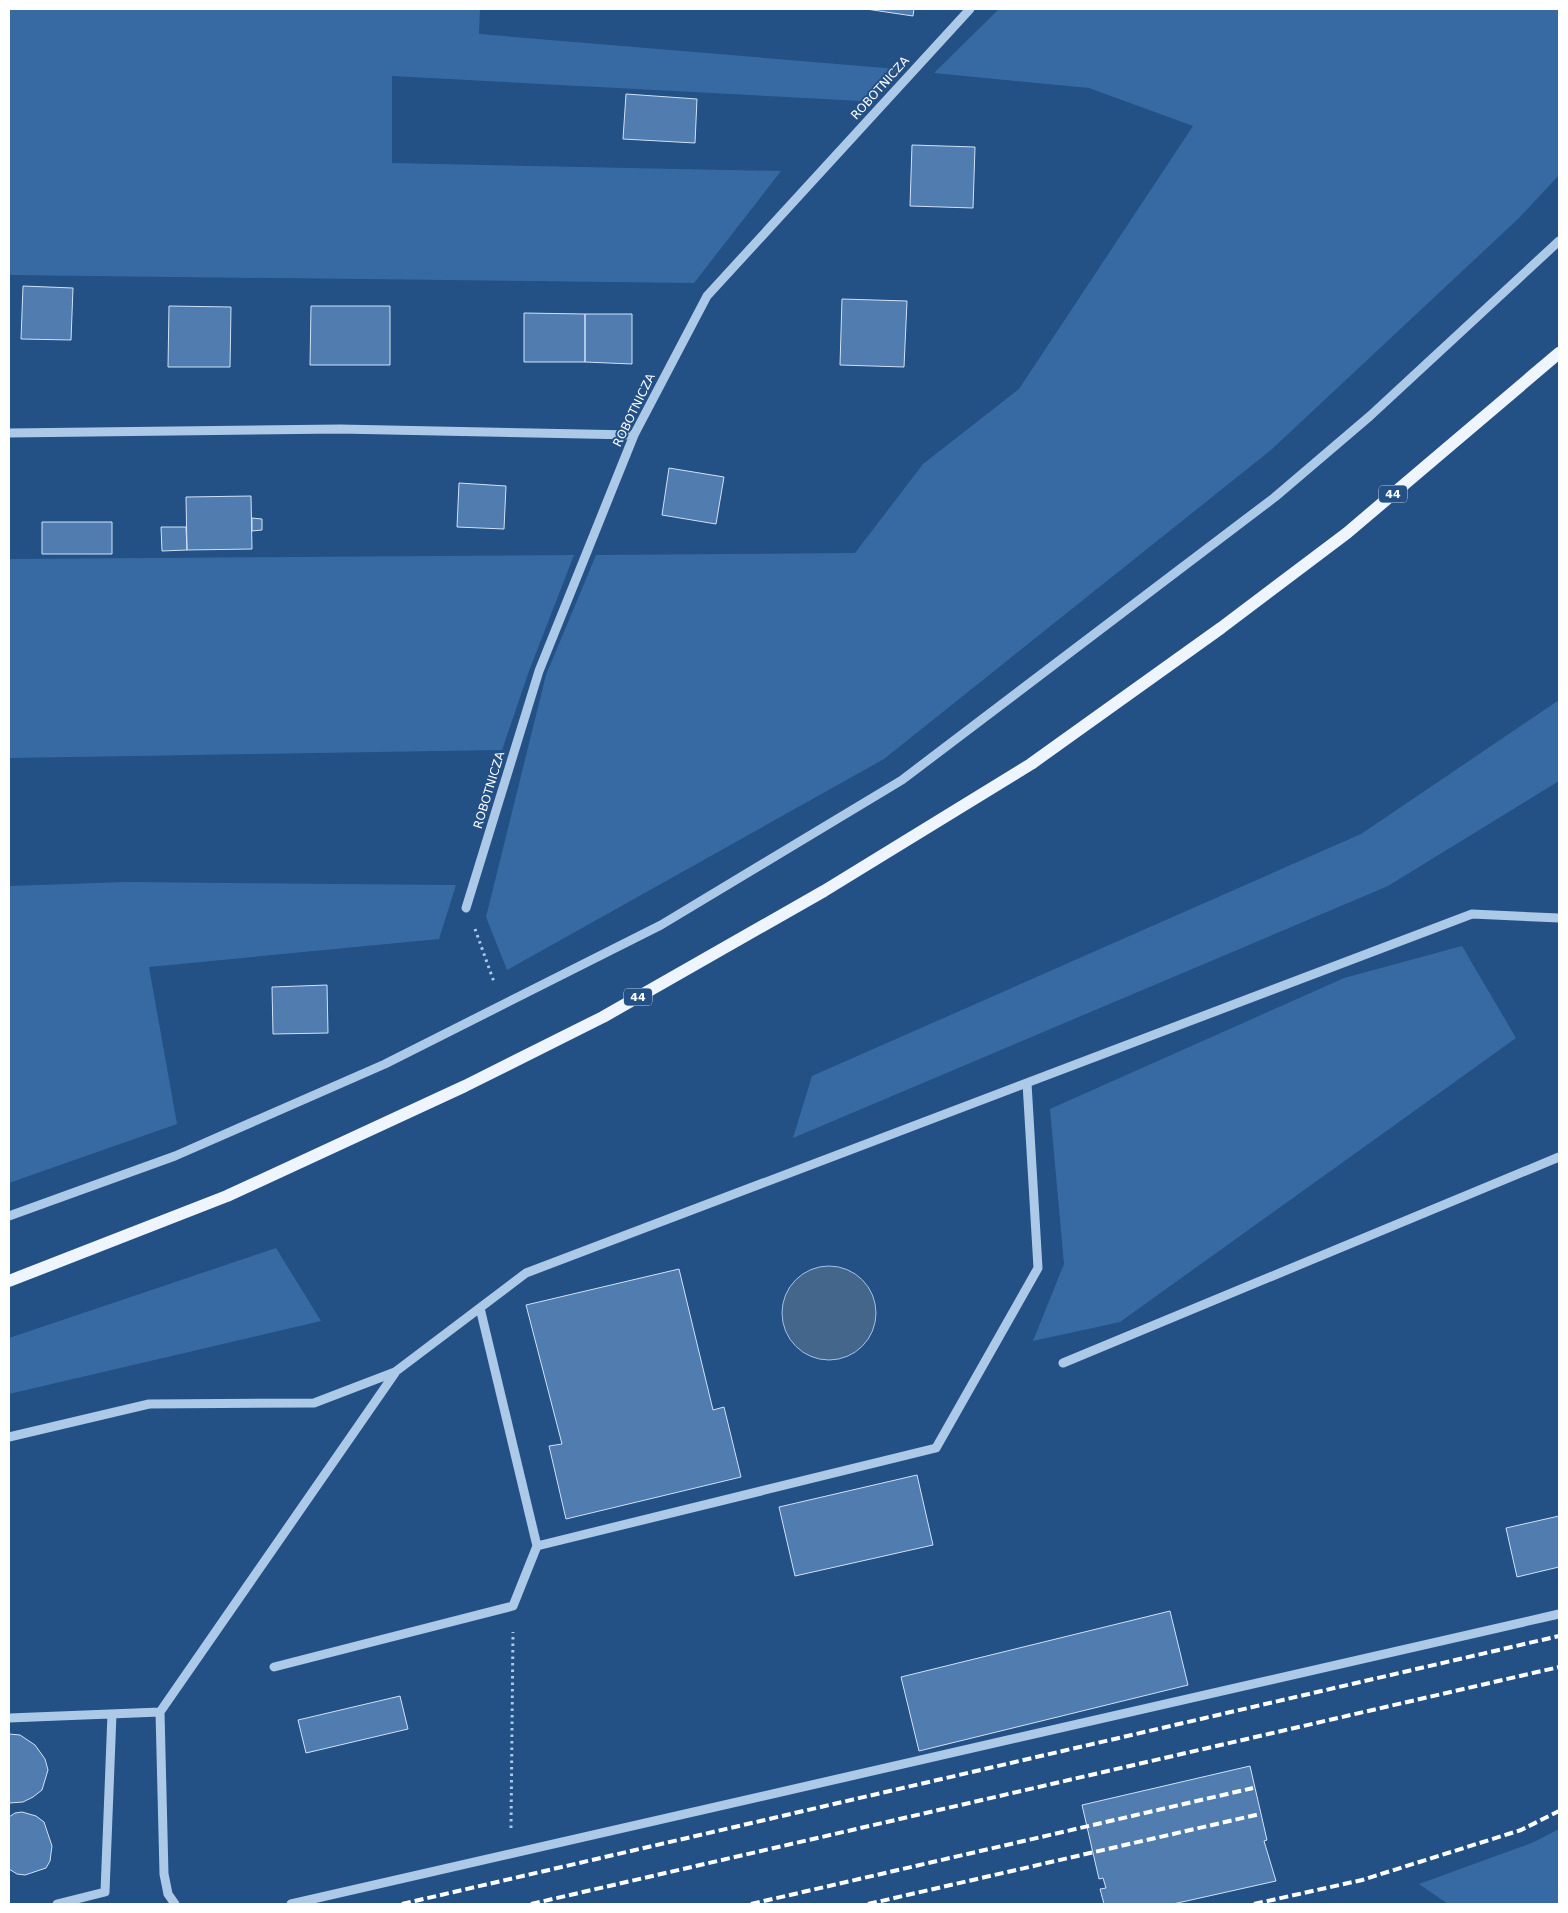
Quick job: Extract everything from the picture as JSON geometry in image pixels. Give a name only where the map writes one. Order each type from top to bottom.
[{"type":"main road","name":"44","points":[[9,1281],[227,1196],[465,1086],[604,1016],[824,891],[1031,764],[1221,628],[1346,533],[1559,353]]},
{"type":"street","name":"ROBOTNICZA","points":[[466,908],[539,671],[634,435],[708,296],[970,9]]},
{"type":"street","points":[[9,1216],[175,1156],[385,1064],[661,925],[902,780],[1275,497],[1370,416],[1559,242]]},
{"type":"street","points":[[9,433],[340,428],[634,435]]},
{"type":"street","points":[[9,1437],[149,1404],[314,1403],[395,1372],[526,1273],[1472,914],[1559,918]]},
{"type":"street","points":[[537,1546],[936,1448],[1038,1268],[1027,1083]]},
{"type":"street","points":[[1063,1363],[1559,1157]]},
{"type":"street","points":[[274,1667],[513,1606],[537,1546],[480,1308]]},
{"type":"street","points":[[175,1904],[168,1894],[164,1874],[160,1712],[395,1372]]},
{"type":"street","points":[[291,1904],[1559,1614]]},
{"type":"street","points":[[9,1718],[160,1712]]},
{"type":"street","points":[[57,1904],[105,1892],[112,1714]]},
{"type":"path","points":[[466,908],[503,1004]]},
{"type":"path","points":[[511,1854],[513,1606]]},
{"type":"shaded area","points":[[9,9],[480,9],[479,34],[897,69],[862,101],[392,76],[392,163],[781,171],[694,283],[9,275]]},
{"type":"shaded area","points":[[999,9],[1559,9],[1559,175],[1519,218],[1271,450],[884,759],[507,970],[486,917],[546,675],[596,555],[855,553],[923,464],[1019,389],[1193,126],[1089,88],[934,73]]},
{"type":"shaded area","points":[[574,555],[529,671],[502,750],[9,758],[9,559]]},
{"type":"shaded area","points":[[1559,700],[1559,781],[1388,886],[793,1138],[812,1076],[1361,834]]},
{"type":"shaded area","points":[[128,882],[456,885],[439,939],[149,967],[177,1124],[9,1183],[9,886]]},
{"type":"shaded area","points":[[1462,946],[1516,1038],[1120,1322],[1033,1341],[1064,1264],[1050,1109],[1344,978]]},
{"type":"shaded area","points":[[276,1248],[321,1321],[9,1394],[9,1338]]},
{"type":"shaded area","points":[[829,1266],[847,1270],[862,1280],[872,1295],[876,1313],[872,1331],[862,1346],[847,1356],[829,1360],[811,1356],[796,1346],[786,1331],[782,1313],[786,1295],[796,1280],[811,1270]]},
{"type":"shaded area","points":[[1559,1829],[1559,1904],[1448,1904],[1419,1884],[1534,1842]]},
{"type":"building","points":[[866,9],[914,9],[913,16]]},
{"type":"building","points":[[626,94],[697,99],[695,143],[623,139]]},
{"type":"building","points":[[912,145],[975,147],[973,208],[910,206]]},
{"type":"building","points":[[23,286],[73,288],[71,340],[21,339]]},
{"type":"building","points":[[842,299],[907,301],[904,367],[840,365]]},
{"type":"building","points":[[169,306],[231,307],[230,367],[168,367]]},
{"type":"building","points":[[311,306],[390,306],[390,365],[310,365]]},
{"type":"building","points":[[524,313],[585,314],[585,362],[524,362]]},
{"type":"building","points":[[585,314],[632,314],[632,364],[585,362]]},
{"type":"building","points":[[669,468],[724,477],[716,524],[662,515]]},
{"type":"building","points":[[459,483],[506,486],[504,529],[457,527]]},
{"type":"building","points":[[251,496],[252,549],[187,550],[186,497]]},
{"type":"building","points":[[252,518],[262,519],[262,530],[252,531]]},
{"type":"building","points":[[42,522],[112,522],[112,554],[42,554]]},
{"type":"building","points":[[161,527],[186,527],[187,550],[162,551]]},
{"type":"building","points":[[327,985],[328,1033],[273,1034],[272,987]]},
{"type":"building","points":[[679,1269],[713,1410],[724,1407],[741,1477],[566,1519],[549,1446],[562,1444],[526,1305]]},
{"type":"building","points":[[917,1475],[933,1545],[795,1576],[779,1507]]},
{"type":"building","points":[[1559,1516],[1559,1567],[1517,1577],[1506,1528]]},
{"type":"building","points":[[1170,1611],[1188,1685],[919,1751],[901,1677]]},
{"type":"building","points":[[400,1696],[408,1729],[306,1753],[298,1720]]},
{"type":"building","points":[[9,1734],[20,1735],[35,1745],[45,1759],[48,1770],[42,1790],[23,1802],[9,1803]]},
{"type":"building","points":[[1250,1766],[1267,1840],[1264,1841],[1276,1881],[1173,1904],[1104,1904],[1100,1889],[1106,1888],[1103,1878],[1099,1879],[1082,1805]]},
{"type":"building","points":[[22,1812],[36,1816],[44,1822],[52,1846],[50,1861],[46,1868],[25,1875],[17,1874],[9,1869],[9,1817],[15,1813]]},
{"type":"railway","points":[[402,1904],[1559,1636]]},
{"type":"railway","points":[[531,1904],[1559,1667]]},
{"type":"railway","points":[[751,1904],[1253,1788]]},
{"type":"railway","points":[[1254,1904],[1362,1880],[1521,1830],[1559,1811]]},
{"type":"railway","points":[[868,1904],[1260,1814]]}]
